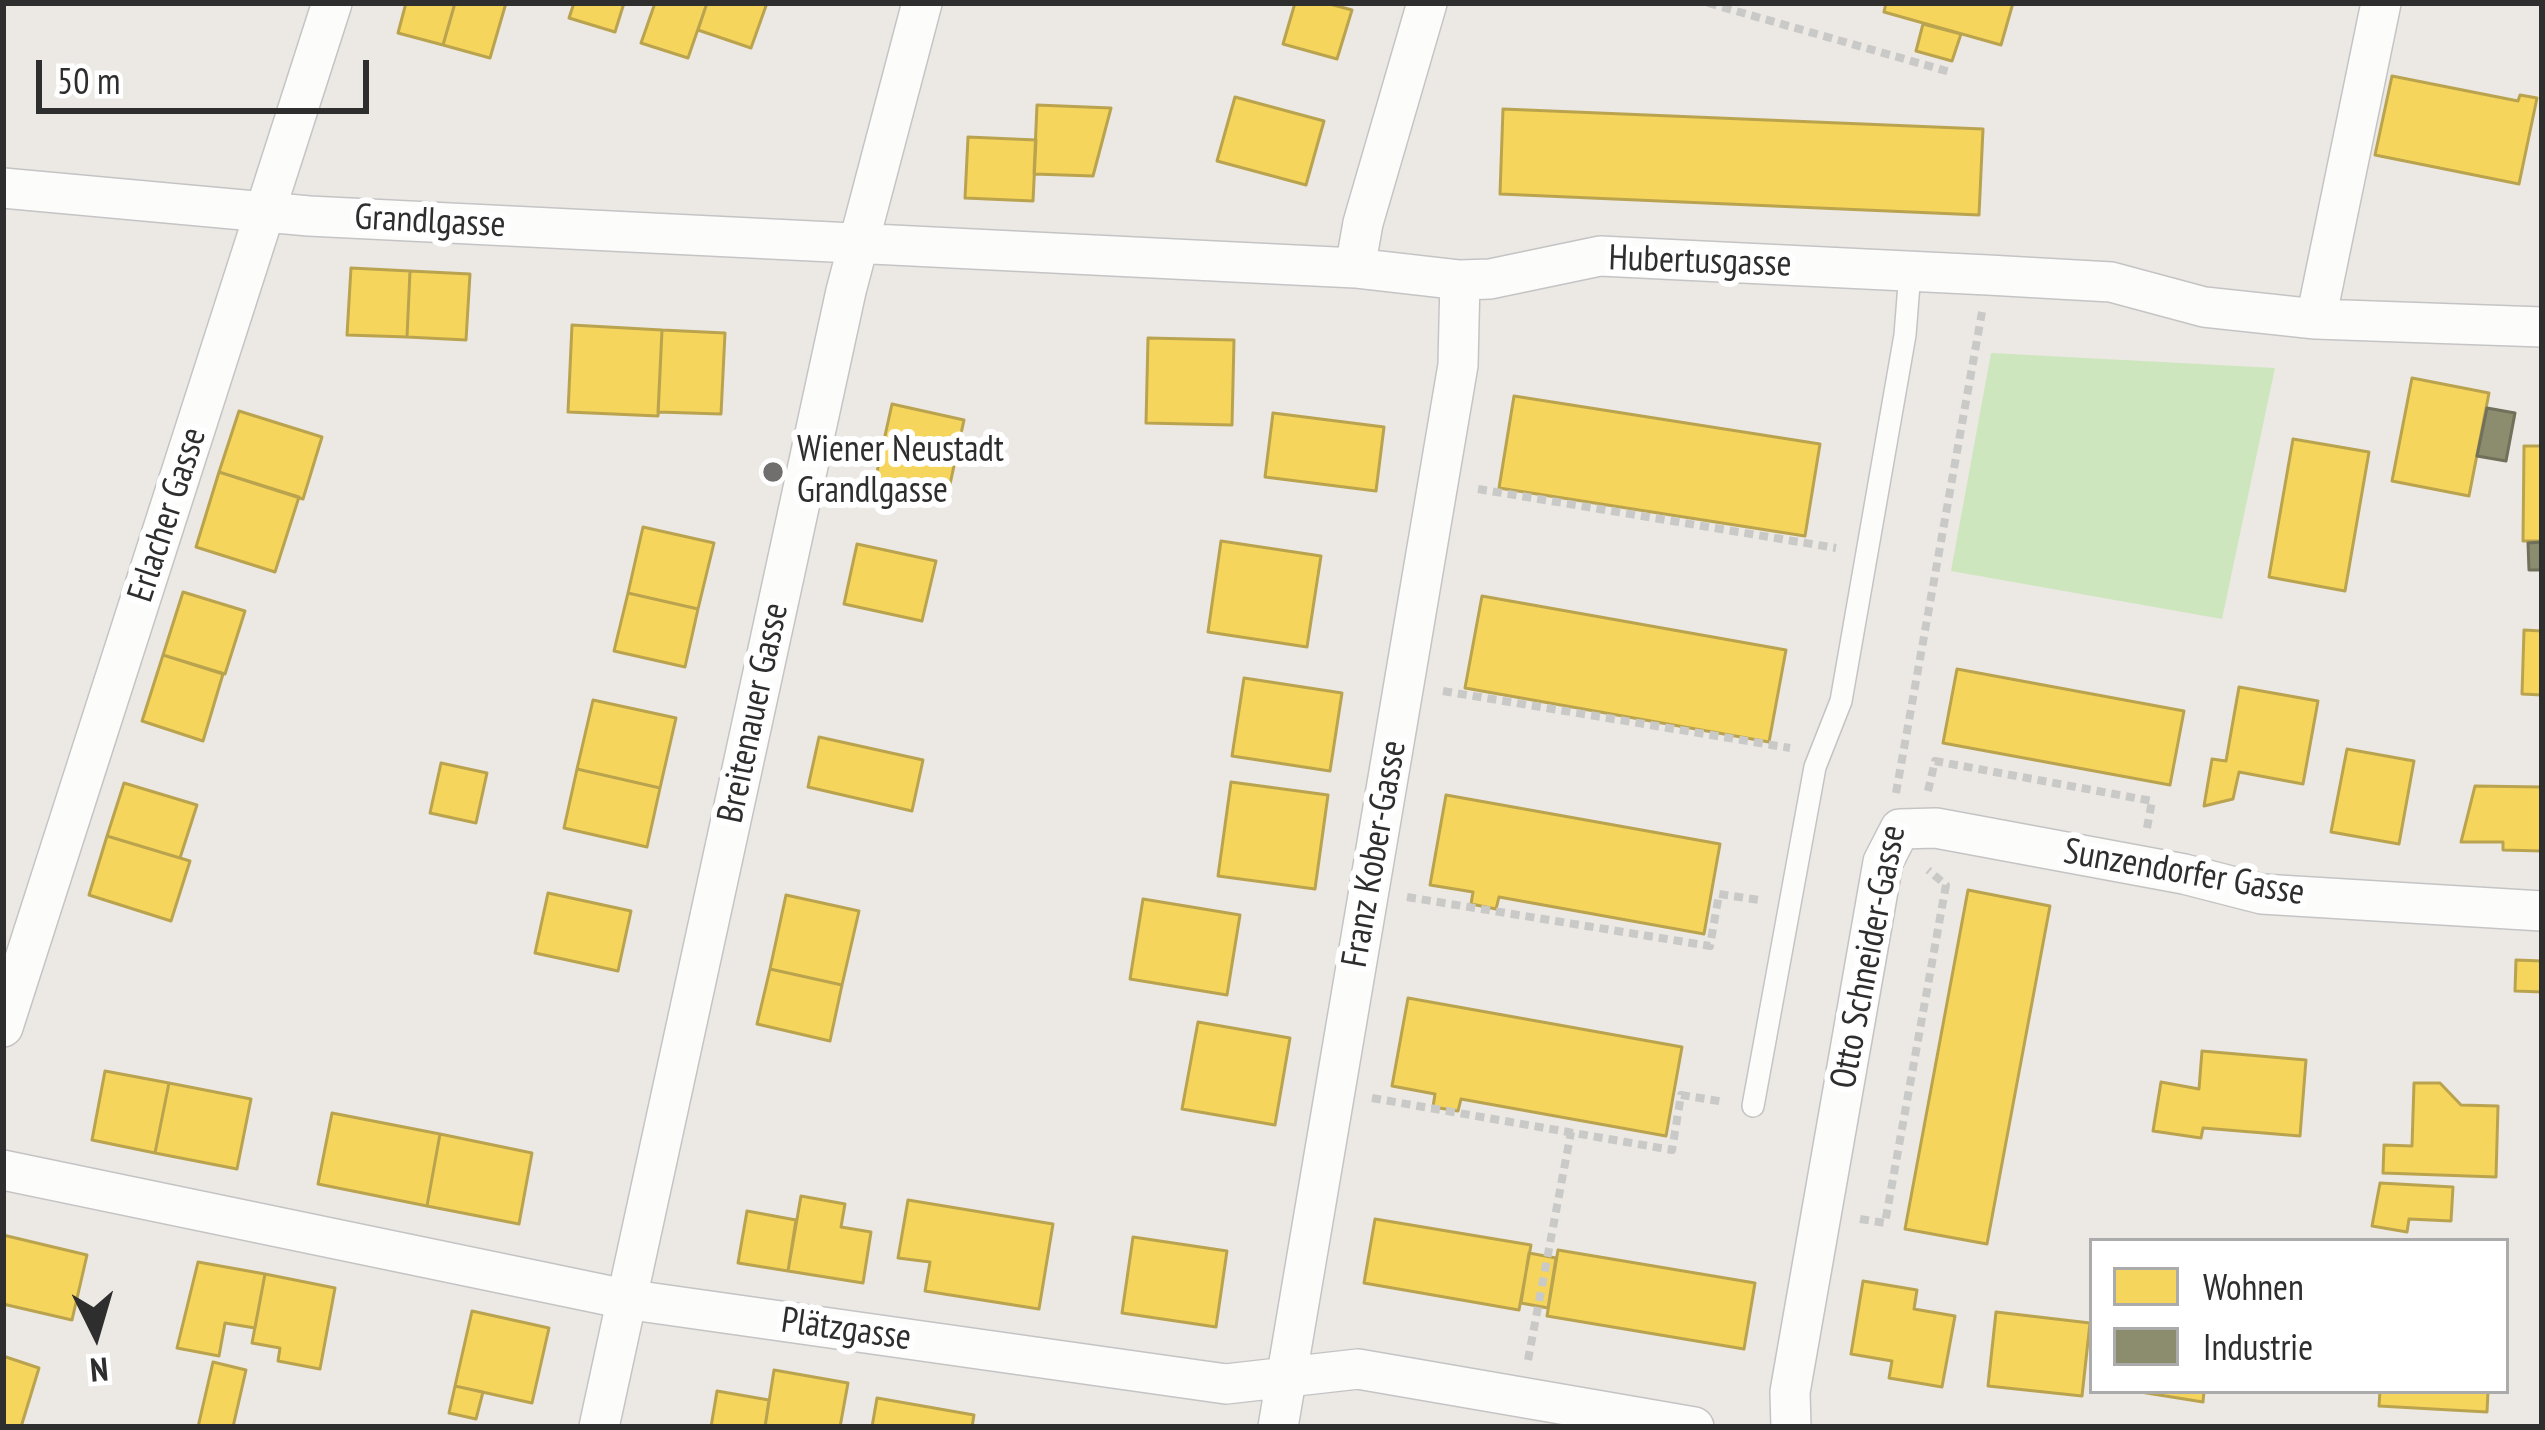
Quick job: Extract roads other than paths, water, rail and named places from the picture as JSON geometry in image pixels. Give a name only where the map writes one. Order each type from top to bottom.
[{"type":"street","name":"Erlacher Gasse","points":[[3,1028],[332,3]]},
{"type":"street","name":"Breitenauer Gasse","points":[[599,1427],[857,244],[922,3]]},
{"type":"street","points":[[1355,268],[1363,223],[1427,3]]},
{"type":"street","points":[[2317,319],[2381,3]]},
{"type":"street","name":"Grandlgasse","points":[[3,188],[265,214],[857,244]]},
{"type":"street","name":"Hubertusgasse","points":[[857,244],[1355,268],[1460,280],[1600,256],[1988,275],[2111,282],[2204,307],[2317,319],[2542,327]]},
{"type":"street","name":"Franz Kober-Gasse","points":[[1278,1427],[1458,365],[1460,280]]},
{"type":"street","name":"Sunzendorfer Gasse","points":[[1913,831],[1936,828],[2262,894],[2542,911]]},
{"type":"street","name":"Otto Schneider-Gasse","points":[[1791,1427],[1790,1392],[1883,862],[1913,831]]},
{"type":"street","name":"Plätzgasse","points":[[3,1170],[625,1300],[1226,1384],[1358,1369],[1694,1427]]},
{"type":"lane","points":[[1753,1106],[1821,754],[1841,701],[1906,334],[1910,272]]},
{"type":"place","name":"Wiener Neustadt Grandlgasse","points":[[773,472]]}]
